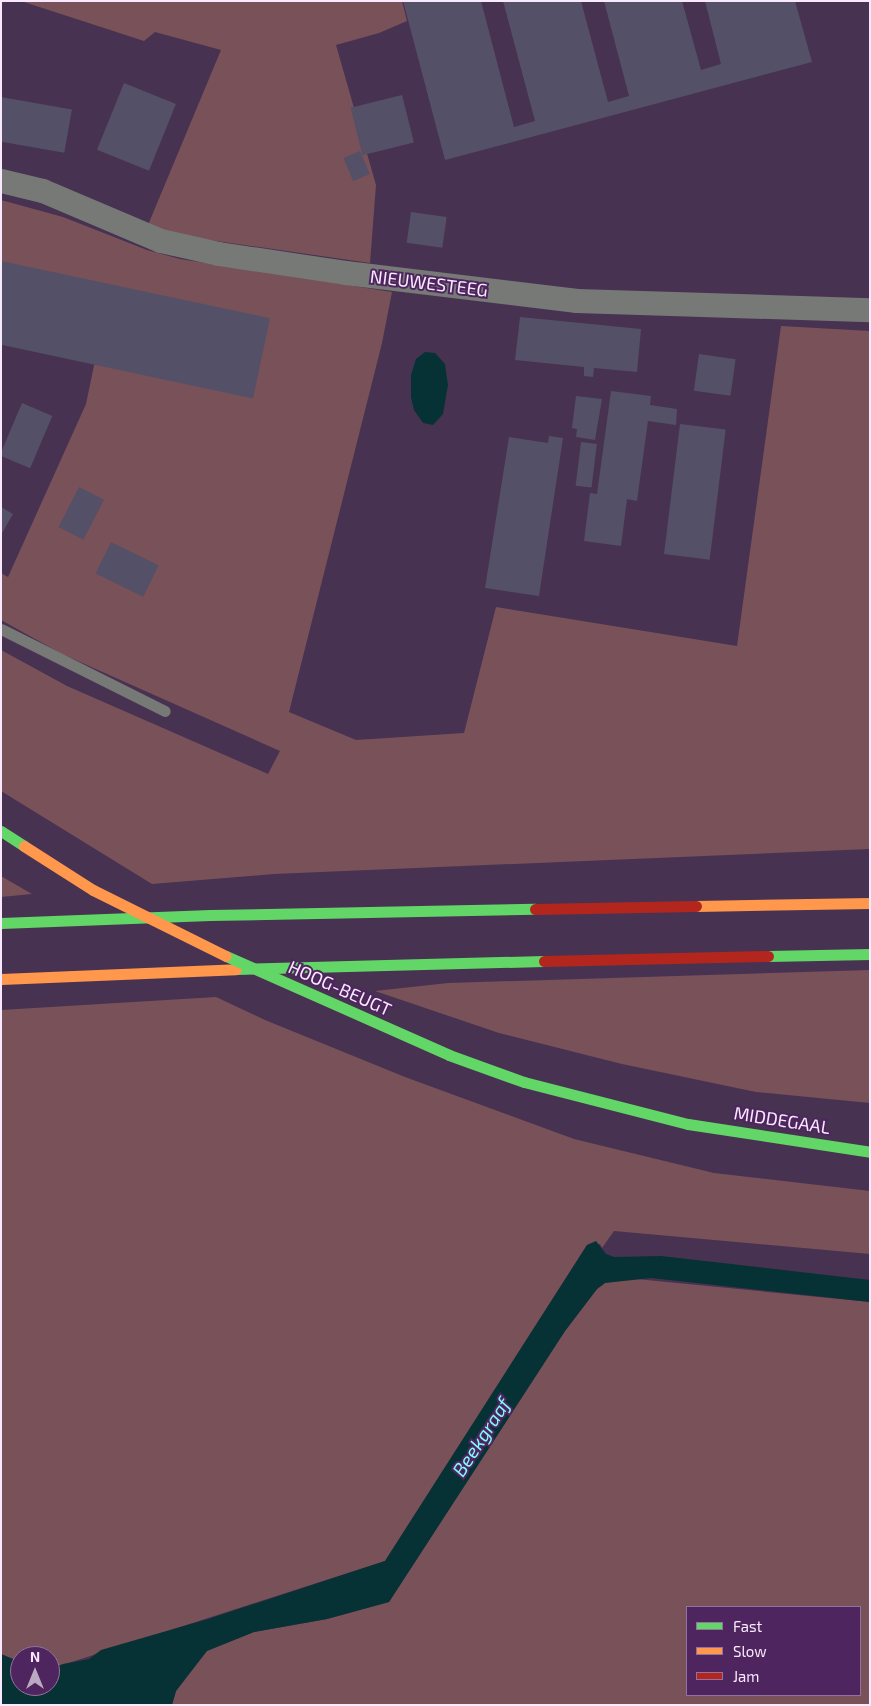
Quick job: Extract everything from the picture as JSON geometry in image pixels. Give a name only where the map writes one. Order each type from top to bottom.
[{"type":"main road","name":"HOOG-BEUGT","points":[[1,831],[93,890],[176,934],[449,1055],[524,1082],[688,1124]]},
{"type":"main road","points":[[1,923],[220,915],[870,903]]},
{"type":"main road","points":[[1,979],[322,966],[870,954]]},
{"type":"main road","name":"MIDDEGAAL","points":[[688,1124],[870,1152]]},
{"type":"street","name":"NIEUWESTEEG","points":[[1,181],[43,191],[161,241],[219,254],[577,301],[870,310]]},
{"type":"lane","points":[[1,629],[165,711]]},
{"type":"shaded area","points":[[21,1],[402,1],[407,21],[379,33],[336,45],[376,185],[370,263],[175,235],[148,225],[221,50],[155,32],[144,41]]},
{"type":"shaded area","points":[[1,200],[63,217],[147,250],[180,259],[392,292],[382,343],[289,712],[356,740],[464,733],[496,607],[737,646],[781,326],[870,331],[870,849],[274,874],[152,884],[1,791],[1,650],[67,686],[268,774],[280,751],[62,654],[1,620],[1,573],[8,577],[86,404],[96,356],[1,336]]},
{"type":"shaded area","points":[[1,876],[13,883],[32,894],[1,897]]},
{"type":"shaded area","points":[[870,970],[870,1103],[756,1092],[622,1064],[499,1033],[375,991],[448,983]]},
{"type":"shaded area","points":[[216,997],[265,1020],[405,1077],[574,1139],[714,1173],[870,1191],[870,1254],[614,1231],[602,1248],[600,1244],[587,1245],[385,1561],[60,1666],[60,1646],[10,1646],[10,1658],[1,1654],[1,1010]]},
{"type":"shaded area","points":[[626,1278],[870,1302],[870,1705],[172,1705],[176,1691],[206,1651],[254,1632],[327,1619],[389,1602],[565,1331],[597,1289],[605,1283]]},
{"type":"water","points":[[425,352],[435,353],[445,364],[448,385],[443,414],[433,425],[423,423],[414,410],[411,397],[411,375],[416,359]]},
{"type":"water","name":"Beekgraaf","points":[[596,1241],[606,1254],[614,1257],[661,1256],[870,1280],[870,1302],[651,1278],[605,1283],[597,1289],[565,1331],[389,1602],[327,1619],[254,1632],[207,1651],[176,1691],[172,1705],[1,1705],[1,1654],[10,1658],[10,1696],[60,1696],[60,1665],[89,1659],[101,1650],[208,1619],[385,1561],[587,1245]]},
{"type":"building","points":[[403,1],[481,1],[514,127],[535,121],[503,1],[581,1],[608,102],[629,96],[604,1],[682,1],[701,70],[721,64],[705,1],[795,1],[812,62],[445,160]]},
{"type":"building","points":[[124,83],[176,104],[149,171],[97,150]]},
{"type":"building","points":[[402,95],[414,143],[362,155],[351,108]]},
{"type":"building","points":[[1,97],[72,110],[64,153],[1,142]]},
{"type":"building","points":[[360,151],[370,174],[353,181],[343,158]]},
{"type":"building","points":[[411,212],[447,217],[442,248],[407,243]]},
{"type":"building","points":[[1,261],[270,318],[253,398],[1,345]]},
{"type":"building","points":[[520,317],[641,329],[637,372],[594,368],[593,377],[584,376],[584,367],[515,360]]},
{"type":"building","points":[[699,354],[736,359],[730,396],[694,391]]},
{"type":"building","points":[[611,391],[651,396],[650,405],[677,409],[676,425],[648,421],[637,501],[627,499],[621,546],[584,541],[590,493],[597,494]]},
{"type":"building","points":[[576,396],[602,399],[595,440],[576,437],[577,429],[572,428]]},
{"type":"building","points":[[22,403],[52,416],[30,468],[1,456]]},
{"type":"building","points":[[680,424],[726,430],[710,560],[664,554]]},
{"type":"building","points":[[549,436],[563,438],[539,596],[485,588],[509,437],[548,443]]},
{"type":"building","points":[[581,442],[597,444],[592,488],[576,486]]},
{"type":"building","points":[[79,487],[104,500],[84,540],[59,527]]},
{"type":"building","points":[[1,507],[13,514],[1,535]]},
{"type":"building","points":[[111,542],[159,565],[143,597],[96,573]]},
{"type":"traffic: fast","points":[[1,831],[24,846]]},
{"type":"traffic: fast","points":[[1,923],[210,915],[535,909]]},
{"type":"traffic: fast","points":[[768,956],[870,954]]},
{"type":"traffic: fast","points":[[226,956],[449,1055]]},
{"type":"traffic: fast","points":[[236,969],[544,961]]},
{"type":"traffic: fast","points":[[449,1055],[524,1082],[688,1124],[870,1152]]},
{"type":"traffic: slow","points":[[24,846],[93,890],[226,956]]},
{"type":"traffic: slow","points":[[696,906],[870,903]]},
{"type":"traffic: slow","points":[[1,979],[236,969]]},
{"type":"traffic: jam","points":[[535,909],[696,906]]},
{"type":"traffic: jam","points":[[544,961],[768,956]]}]
